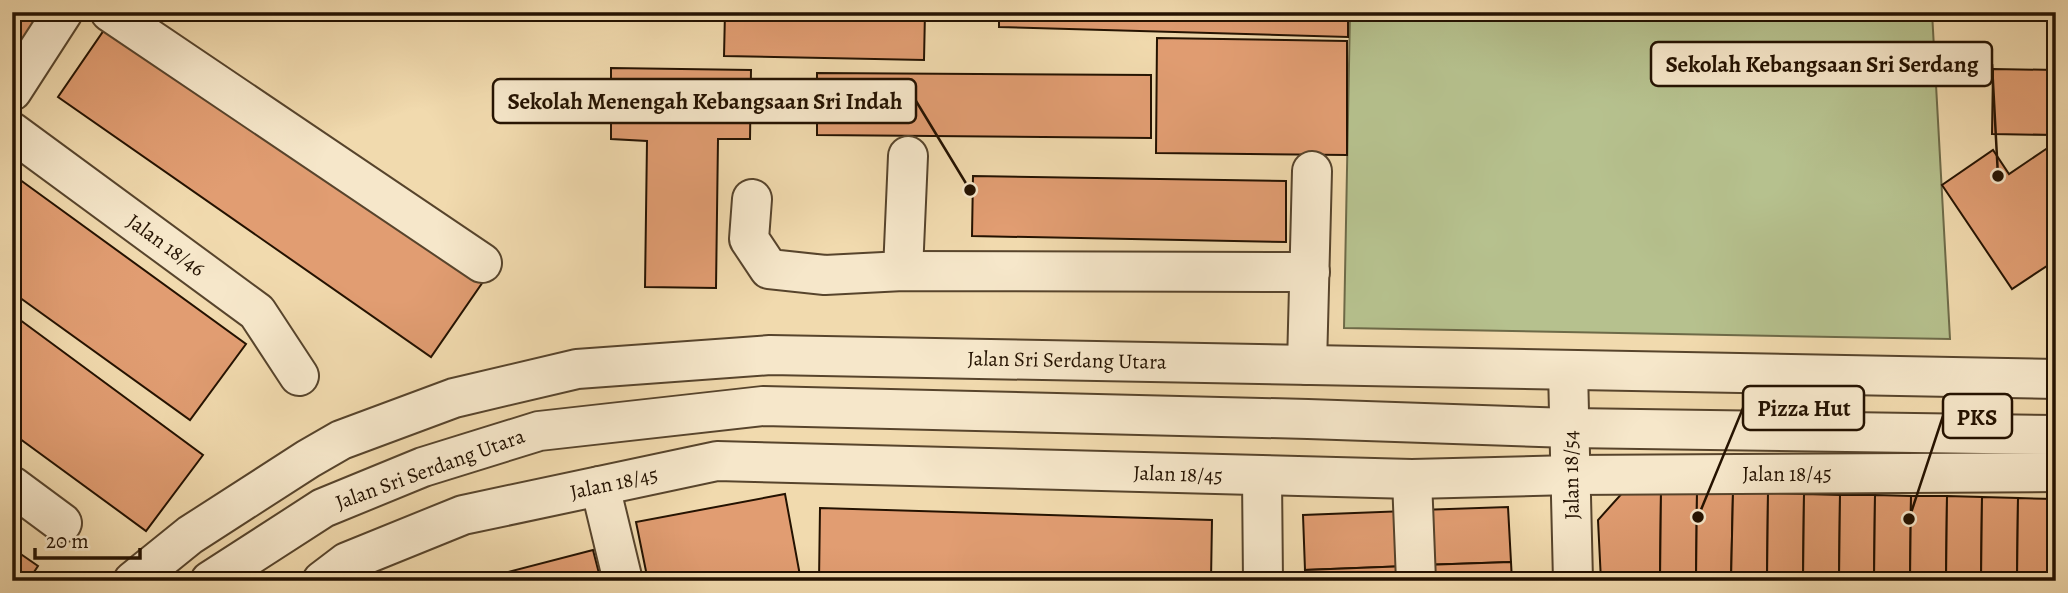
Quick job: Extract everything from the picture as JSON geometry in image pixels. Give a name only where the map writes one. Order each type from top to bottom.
[{"type":"street","points":[[12,91],[64,12]]},
{"type":"street","points":[[110,12],[482,263]]},
{"type":"street","name":"Jalan 18/46","points":[[12,132],[257,312],[299,376]]},
{"type":"street","points":[[903,271],[908,156]]},
{"type":"street","points":[[1307,365],[1312,171]]},
{"type":"street","points":[[752,198],[749,239],[769,269],[825,275],[903,271],[1310,272]]},
{"type":"street","name":"Jalan Sri Serdang Utara","points":[[133,581],[190,535],[308,458],[341,440],[454,398],[577,369],[770,355],[2056,379]]},
{"type":"street","name":"Jalan 18/54","points":[[1568,370],[1573,581]]},
{"type":"street","name":"Jalan Sri Serdang Utara","points":[[210,581],[323,508],[423,467],[539,431],[763,406],[1570,428],[2056,435]]},
{"type":"street","name":"Jalan 18/45","points":[[321,581],[347,562],[463,515],[717,461],[1412,479],[1571,475],[2056,472]]},
{"type":"street","points":[[1262,477],[1263,581]]},
{"type":"street","points":[[1412,479],[1416,581]]},
{"type":"street","points":[[12,486],[62,523]]},
{"type":"street","points":[[600,486],[623,581]]},
{"type":"green space","points":[[1350,12],[1932,12],[1950,339],[1344,328]]},
{"type":"building","points":[[12,12],[74,12],[12,66]]},
{"type":"building","points":[[725,12],[925,12],[924,60],[724,56]]},
{"type":"building","points":[[999,12],[1348,12],[1348,37],[999,27]]},
{"type":"building","points":[[113,17],[487,276],[431,357],[58,97]]},
{"type":"building","points":[[1157,38],[1347,41],[1347,155],[1156,153]]},
{"type":"building","points":[[611,68],[751,70],[750,139],[718,139],[716,288],[645,287],[647,141],[611,139]]},
{"type":"building","points":[[1993,69],[2056,70],[2056,135],[1992,134]]},
{"type":"building","points":[[817,73],[1151,75],[1151,138],[817,135]]},
{"type":"building","points":[[2049,147],[2056,156],[2056,212],[2052,214],[2056,219],[2056,260],[2012,289],[1942,185],[1993,150],[2009,174]]},
{"type":"building","points":[[12,174],[246,344],[190,420],[12,292]]},
{"type":"building","points":[[973,176],[1286,181],[1286,242],[972,236]]},
{"type":"building","points":[[12,314],[203,455],[146,531],[12,433]]},
{"type":"building","points":[[1625,490],[1661,491],[1660,581],[1601,581],[1598,520]]},
{"type":"building","points":[[1661,491],[1697,492],[1696,581],[1660,581]]},
{"type":"building","points":[[1697,492],[1733,492],[1731,581],[1696,581]]},
{"type":"building","points":[[1733,492],[1768,493],[1767,581],[1731,581]]},
{"type":"building","points":[[1768,493],[1804,494],[1803,581],[1767,581]]},
{"type":"building","points":[[785,494],[801,581],[648,581],[636,522]]},
{"type":"building","points":[[1804,494],[1840,495],[1839,581],[1803,581]]},
{"type":"building","points":[[1840,495],[1875,495],[1874,581],[1839,581]]},
{"type":"building","points":[[1875,495],[1911,496],[1910,581],[1874,581]]},
{"type":"building","points":[[1911,496],[1947,496],[1946,581],[1910,581]]},
{"type":"building","points":[[1947,496],[1982,497],[1981,581],[1946,581]]},
{"type":"building","points":[[1982,497],[2018,498],[2017,581],[1981,581]]},
{"type":"building","points":[[2018,498],[2054,499],[2053,581],[2017,581]]},
{"type":"building","points":[[2056,499],[2056,581],[2053,581]]},
{"type":"building","points":[[1508,507],[1511,562],[1423,565],[1420,510]]},
{"type":"building","points":[[820,508],[1212,520],[1211,581],[819,581]]},
{"type":"building","points":[[1406,511],[1408,566],[1305,570],[1303,515]]},
{"type":"building","points":[[12,548],[38,566],[28,581],[12,581]]},
{"type":"building","points":[[593,550],[601,581],[473,581]]},
{"type":"building","points":[[1511,562],[1512,581],[1424,581],[1423,565]]},
{"type":"building","points":[[1408,566],[1409,581],[1306,581],[1305,570]]},
{"type":"place","name":"Sekolah Kebangsaan Sri Serdang","points":[[1998,176]]},
{"type":"place","name":"Sekolah Menengah Kebangsaan Sri Indah","points":[[970,190]]},
{"type":"place","name":"Pizza Hut","points":[[1698,517]]},
{"type":"place","name":"PKS","points":[[1909,519]]}]
